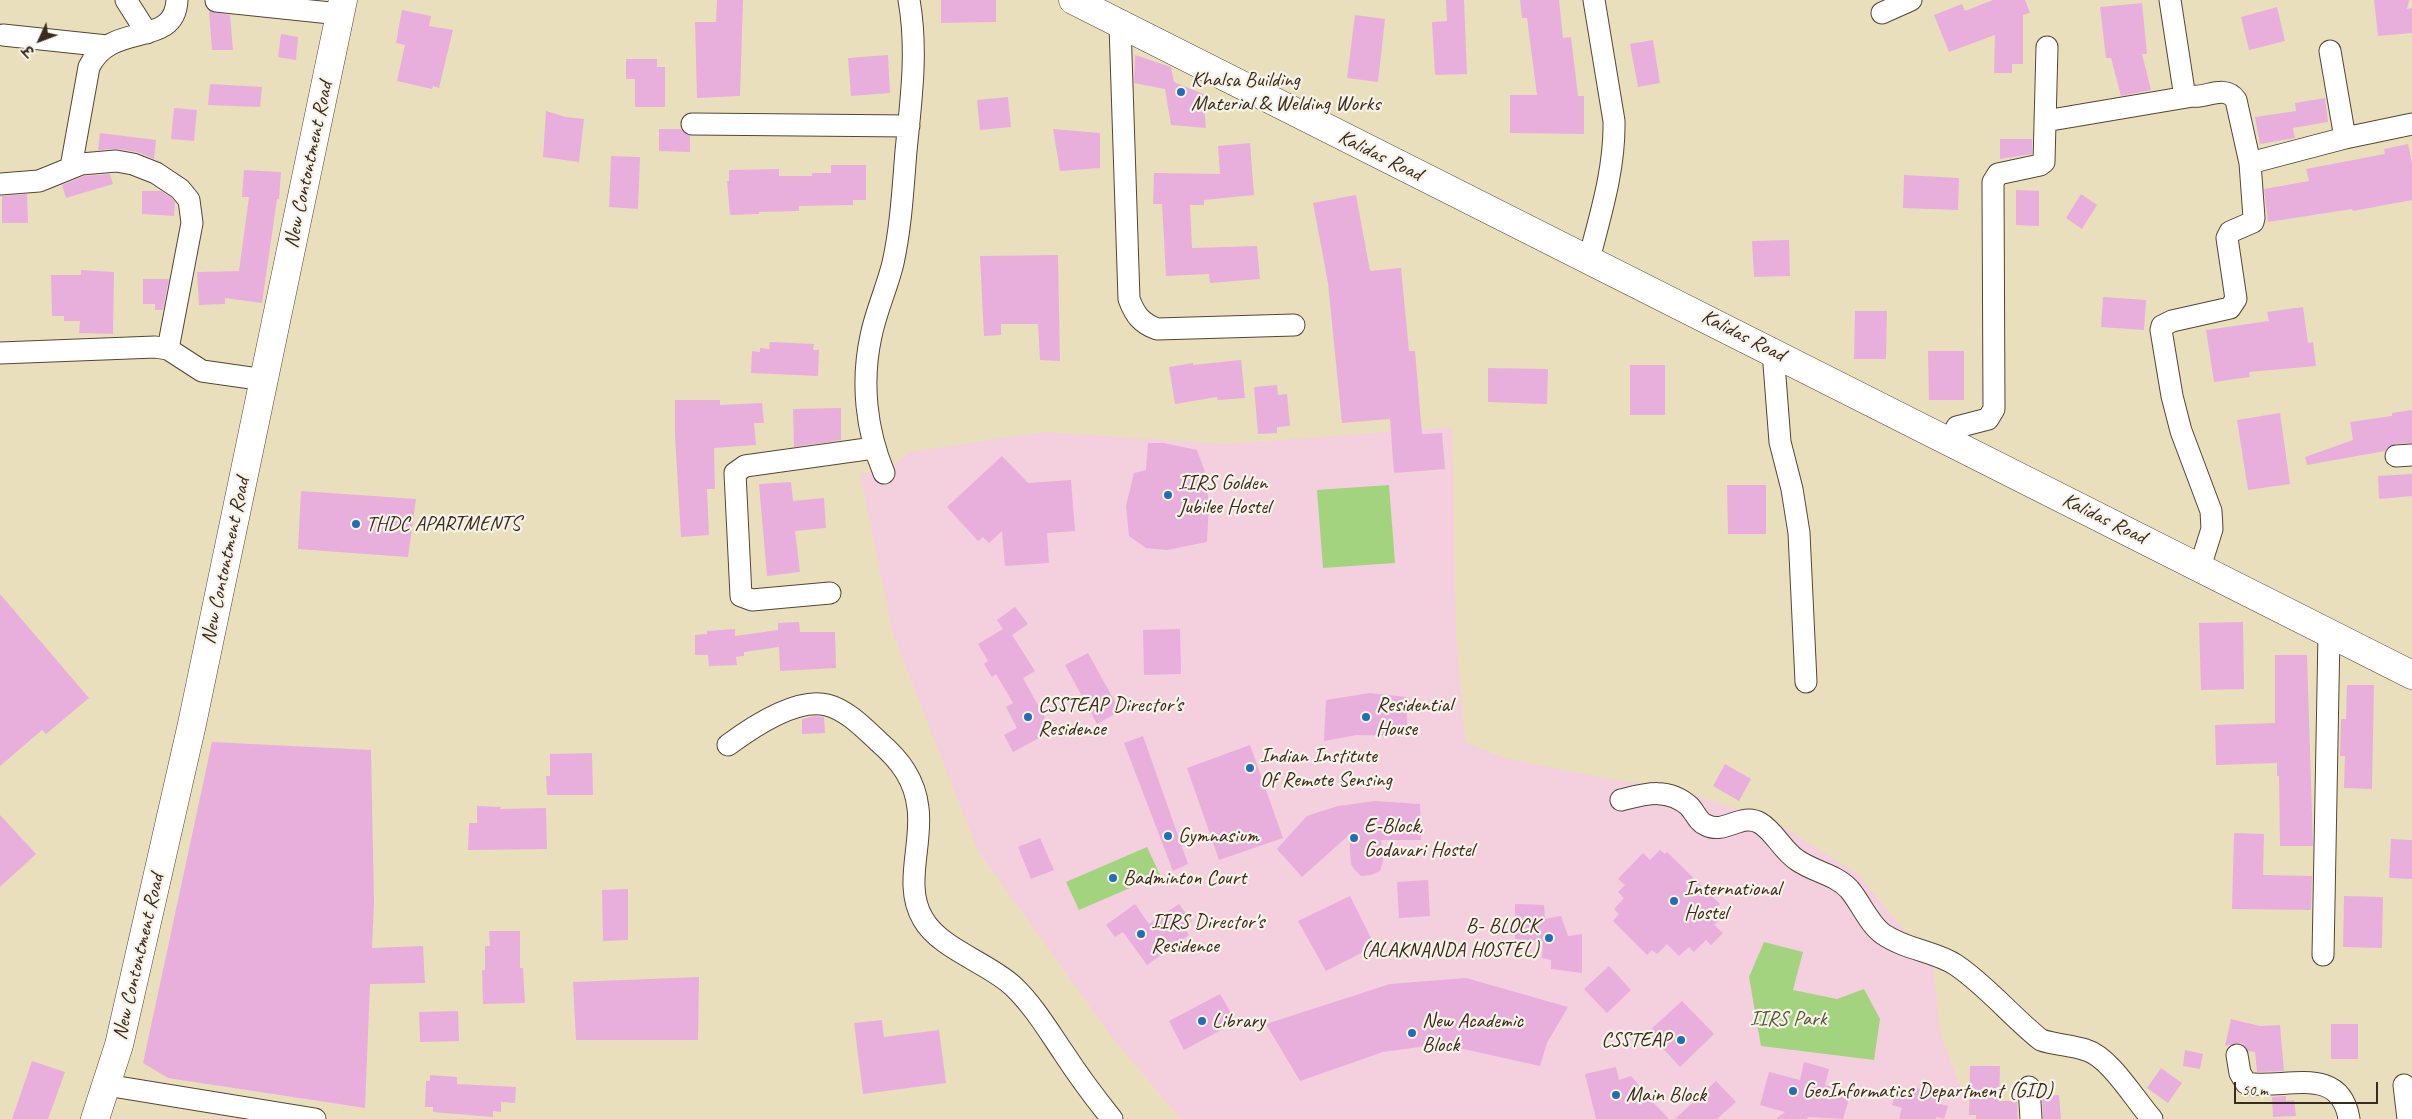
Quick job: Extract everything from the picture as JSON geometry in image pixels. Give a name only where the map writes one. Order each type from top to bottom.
[{"type":"street","points":[[126,0],[146,33]]},
{"type":"street","points":[[71,167],[89,67],[92,60],[107,46],[126,37],[156,30],[172,19],[177,0]]},
{"type":"street","points":[[884,473],[874,448],[866,400],[870,336],[893,263],[900,215],[914,50],[909,0]]},
{"type":"street","points":[[1590,259],[1608,185],[1614,139],[1612,112],[1594,0]]},
{"type":"street","points":[[1882,13],[1911,0]]},
{"type":"street","points":[[2170,0],[2184,91],[2193,96]]},
{"type":"street","points":[[216,1],[341,7]]},
{"type":"street","name":"Kalidas Road","points":[[1082,2],[1120,25],[1774,351],[1949,442],[2412,675]]},
{"type":"street","name":"New Contontment Road","points":[[95,1119],[119,1045],[189,734],[265,380],[341,7]]},
{"type":"street","points":[[1120,25],[1129,299],[1134,313],[1144,324],[1157,329],[1294,326]]},
{"type":"street","points":[[3,35],[107,46]]},
{"type":"street","points":[[1949,442],[1957,426],[1988,419],[1994,409],[1993,182],[1998,174],[2040,165],[2044,162],[2047,47]]},
{"type":"street","points":[[2330,51],[2345,138]]},
{"type":"street","points":[[2045,121],[2225,92],[2232,94],[2236,100],[2250,163],[2254,221],[2230,232],[2227,238],[2235,303],[2230,308],[2172,321],[2162,326],[2161,330],[2172,396],[2181,431],[2211,511],[2212,529],[2200,567]]},
{"type":"street","points":[[692,124],[908,126]]},
{"type":"street","points":[[2250,163],[2345,138],[2412,124]]},
{"type":"street","points":[[0,184],[39,181],[71,167],[95,162],[116,162],[134,164],[168,180],[189,200],[192,223],[168,349]]},
{"type":"street","points":[[0,353],[155,347],[168,349],[202,371],[265,380]]},
{"type":"street","points":[[1774,351],[1780,442],[1792,489],[1799,533],[1806,682]]},
{"type":"street","points":[[830,593],[752,600],[741,596],[736,473],[745,466],[874,448]]},
{"type":"street","points":[[2323,955],[2329,634]]},
{"type":"street","points":[[728,745],[761,722],[808,705],[826,705],[854,720],[883,745],[902,764],[913,784],[918,809],[914,892],[917,908],[924,921],[932,932],[1012,986],[1046,1027],[1093,1096],[1112,1119]]},
{"type":"street","points":[[1621,800],[1649,793],[1662,793],[1679,798],[1690,807],[1705,825],[1716,828],[1746,819],[1759,822],[1798,861],[1829,874],[1848,887],[1881,932],[1895,942],[1955,964],[2041,1040],[2054,1045],[2088,1050],[2100,1057],[2119,1075],[2131,1094],[2152,1119]]},
{"type":"street","points":[[2237,1055],[2240,1073],[2246,1083],[2299,1082],[2327,1087],[2345,1104],[2348,1119]]},
{"type":"street","points":[[106,1085],[315,1119]]},
{"type":"street","points":[[2404,1085],[2408,1119]]},
{"type":"street","points":[[2029,1087],[2030,1119]]},
{"type":"shaded area","name":"Indian Institute Of Remote Sensing","points":[[1452,427],[1456,633],[1465,742],[1504,758],[1604,778],[1675,789],[1772,820],[1858,874],[1933,966],[1941,1036],[1973,1119],[1181,1119],[1114,1040],[978,851],[893,634],[860,473],[884,473],[910,452],[1043,432],[1224,444]]},
{"type":"green space","points":[[1389,485],[1395,563],[1323,568],[1317,490]]},
{"type":"green space","name":"Badminton Court","points":[[1147,847],[1160,875],[1079,910],[1066,882]]},
{"type":"green space","name":"IIRS Park","points":[[1764,942],[1803,952],[1793,990],[1837,999],[1864,989],[1880,1019],[1874,1060],[1761,1046],[1749,977]]},
{"type":"building","points":[[717,0],[743,0],[740,96],[697,98],[695,22],[716,22]]},
{"type":"building","points":[[941,0],[996,0],[996,22],[941,23]]},
{"type":"building","points":[[1446,0],[1464,0],[1467,74],[1435,75],[1432,22],[1447,21]]},
{"type":"building","points":[[1520,0],[1559,0],[1563,38],[1571,37],[1578,96],[1584,96],[1584,134],[1510,133],[1510,95],[1537,95],[1527,18],[1522,18]]},
{"type":"building","points":[[1993,0],[2025,0],[2030,13],[2023,15],[2023,64],[2012,64],[2012,73],[1994,73],[1995,35],[1949,52],[1934,15],[1962,4],[1965,11]]},
{"type":"building","points":[[2374,0],[2409,0],[2407,9],[2412,8],[2412,33],[2378,36]]},
{"type":"building","points":[[2142,3],[2147,54],[2142,54],[2151,90],[2121,96],[2111,58],[2106,58],[2100,7]]},
{"type":"building","points":[[2277,7],[2285,41],[2249,50],[2241,17]]},
{"type":"building","points":[[402,10],[431,16],[429,26],[453,30],[439,88],[433,86],[432,89],[397,81],[405,45],[396,43]]},
{"type":"building","points":[[209,11],[230,15],[233,50],[212,50]]},
{"type":"building","points":[[1355,15],[1385,19],[1378,82],[1347,78]]},
{"type":"building","points":[[281,34],[298,37],[296,60],[278,57]]},
{"type":"building","points":[[1653,40],[1660,83],[1638,87],[1630,44]]},
{"type":"building","points":[[888,55],[890,93],[851,96],[848,58]]},
{"type":"building","name":"Khalsa Building Material & Welding Works","points":[[1135,55],[1171,67],[1174,82],[1203,94],[1206,128],[1171,125],[1165,89],[1134,83]]},
{"type":"building","points":[[626,59],[657,59],[657,67],[665,67],[665,107],[635,107],[635,79],[626,79]]},
{"type":"building","points":[[210,84],[262,87],[260,107],[208,105]]},
{"type":"building","points":[[1008,97],[1011,127],[980,130],[977,100]]},
{"type":"building","points":[[2325,98],[2328,122],[2293,128],[2295,138],[2260,144],[2255,117],[2296,111],[2295,103]]},
{"type":"building","points":[[174,108],[197,110],[194,141],[171,139]]},
{"type":"building","points":[[546,111],[566,117],[584,119],[579,162],[543,157]]},
{"type":"building","points":[[659,129],[681,129],[690,136],[690,152],[659,151]]},
{"type":"building","points":[[1053,129],[1100,133],[1100,168],[1060,171]]},
{"type":"building","points":[[100,133],[156,140],[154,159],[137,152],[118,149],[98,150]]},
{"type":"building","points":[[2000,139],[2032,139],[2032,154],[2000,159]]},
{"type":"building","points":[[1250,143],[1254,195],[1204,200],[1204,205],[1190,205],[1192,248],[1257,246],[1260,279],[1210,283],[1209,274],[1166,276],[1162,204],[1153,204],[1154,173],[1220,174],[1218,146]]},
{"type":"building","points":[[2408,144],[2412,163],[2412,200],[2353,211],[2352,209],[2268,222],[2264,189],[2309,181],[2306,169],[2385,154],[2384,149]]},
{"type":"building","points":[[611,156],[640,157],[638,209],[609,207]]},
{"type":"building","points":[[831,165],[866,165],[866,200],[853,200],[853,205],[799,206],[799,211],[730,215],[727,181],[729,181],[729,170],[779,169],[779,176],[812,176],[812,173],[831,173]]},
{"type":"building","points":[[244,170],[281,172],[279,199],[277,199],[262,303],[225,298],[225,304],[199,305],[197,272],[239,271],[249,197],[242,197]]},
{"type":"building","points":[[110,174],[113,184],[66,198],[62,185],[84,176]]},
{"type":"building","points":[[1904,175],[1959,178],[1958,210],[1903,208]]},
{"type":"building","points":[[2016,190],[2039,191],[2039,226],[2016,225]]},
{"type":"building","points":[[142,191],[161,191],[172,198],[175,202],[174,216],[142,214]]},
{"type":"building","points":[[27,194],[28,223],[2,223],[2,196]]},
{"type":"building","points":[[2081,194],[2097,205],[2082,229],[2066,218]]},
{"type":"building","points":[[1356,195],[1370,271],[1401,268],[1409,351],[1415,351],[1422,434],[1442,433],[1445,469],[1394,473],[1390,419],[1342,423],[1328,283],[1313,203]]},
{"type":"building","points":[[1789,240],[1790,276],[1754,277],[1752,241]]},
{"type":"building","points":[[1058,255],[1060,361],[1040,360],[1038,324],[1001,324],[1001,335],[984,336],[980,256]]},
{"type":"building","points":[[81,270],[114,272],[113,334],[79,333],[80,321],[64,321],[64,316],[52,316],[51,275],[81,275]]},
{"type":"building","points":[[143,279],[169,279],[163,310],[155,310],[155,304],[143,304]]},
{"type":"building","points":[[2103,297],[2146,300],[2144,330],[2101,327]]},
{"type":"building","points":[[2303,307],[2308,343],[2313,342],[2316,366],[2249,372],[2250,377],[2214,382],[2206,330],[2269,321],[2267,312]]},
{"type":"building","points":[[1855,311],[1887,311],[1886,359],[1854,359]]},
{"type":"building","points":[[770,342],[814,344],[813,350],[819,350],[818,376],[751,373],[752,351],[760,352],[760,348],[769,349]]},
{"type":"building","points":[[1928,351],[1964,351],[1964,400],[1929,400]]},
{"type":"building","points":[[1241,360],[1245,398],[1218,400],[1217,397],[1175,404],[1169,367],[1193,363],[1193,365]]},
{"type":"building","points":[[1630,365],[1665,365],[1665,415],[1630,415]]},
{"type":"building","points":[[1488,368],[1548,369],[1547,404],[1488,402]]},
{"type":"building","points":[[1277,385],[1278,395],[1287,394],[1290,426],[1277,427],[1277,433],[1258,434],[1254,387]]},
{"type":"building","points":[[675,400],[720,400],[720,405],[762,403],[764,423],[754,423],[756,445],[714,448],[715,489],[707,489],[709,535],[681,537],[675,436]]},
{"type":"building","points":[[841,408],[841,440],[794,447],[793,409]]},
{"type":"building","points":[[2412,410],[2412,443],[2395,444],[2385,451],[2307,465],[2305,457],[2353,440],[2350,422],[2392,416],[2392,413]]},
{"type":"building","points":[[2280,413],[2290,484],[2248,490],[2237,420]]},
{"type":"building","name":"IIRS Golden Jubilee Hostel","points":[[1148,443],[1163,443],[1197,450],[1204,469],[1209,503],[1207,542],[1167,550],[1146,548],[1129,536],[1126,506],[1134,473],[1146,470]]},
{"type":"building","points":[[1002,456],[1028,483],[1071,480],[1075,531],[1047,533],[1049,563],[1005,566],[1002,531],[989,543],[983,537],[978,541],[947,507]]},
{"type":"building","points":[[2412,474],[2412,496],[2379,499],[2378,476]]},
{"type":"building","points":[[791,482],[793,501],[824,498],[826,528],[795,531],[800,572],[767,576],[759,484]]},
{"type":"building","points":[[1727,485],[1766,485],[1766,534],[1728,534]]},
{"type":"building","name":"THDC APARTMENTS","points":[[301,491],[416,499],[408,557],[298,549]]},
{"type":"building","points":[[0,594],[89,698],[46,734],[42,730],[0,766]]},
{"type":"building","points":[[1015,607],[1028,624],[1012,635],[1035,671],[1023,678],[1052,731],[1013,752],[1004,735],[1017,728],[1006,707],[1013,703],[996,674],[992,677],[984,664],[988,661],[978,644],[1003,629],[997,620]]},
{"type":"building","points":[[799,622],[800,632],[835,632],[836,668],[780,671],[779,647],[744,652],[744,656],[736,657],[737,665],[709,666],[708,655],[695,655],[695,635],[707,634],[707,631],[735,629],[735,636],[778,630],[778,623]]},
{"type":"building","points":[[2243,622],[2244,689],[2201,690],[2199,623]]},
{"type":"building","points":[[1180,629],[1181,674],[1144,675],[1143,630]]},
{"type":"building","points":[[1088,653],[1120,711],[1097,724],[1065,665]]},
{"type":"building","points":[[2275,655],[2307,655],[2313,846],[2280,846],[2279,776],[2277,776],[2277,763],[2216,765],[2215,725],[2275,723]]},
{"type":"building","points":[[2347,685],[2374,685],[2372,789],[2344,788],[2345,756],[2340,756],[2341,719],[2346,719]]},
{"type":"building","name":"Residential House","points":[[1370,693],[1406,697],[1408,736],[1357,735],[1324,741],[1326,700]]},
{"type":"building","points":[[815,716],[824,717],[825,733],[802,734],[802,719]]},
{"type":"building","points":[[1143,736],[1188,864],[1173,871],[1124,743]]},
{"type":"building","points":[[212,742],[371,750],[374,903],[372,948],[423,946],[425,983],[370,984],[365,1108],[168,1078],[143,1063]]},
{"type":"building","points":[[1250,745],[1283,838],[1219,860],[1187,768]]},
{"type":"building","points":[[592,753],[593,795],[547,795],[546,776],[550,776],[550,754]]},
{"type":"building","points":[[1725,764],[1751,779],[1739,801],[1713,786]]},
{"type":"building","name":"E-Block, Godavari Hostel","points":[[1375,801],[1420,804],[1421,840],[1381,840],[1383,861],[1380,871],[1371,875],[1361,876],[1354,869],[1351,864],[1349,835],[1302,877],[1277,849],[1307,816],[1338,806]]},
{"type":"building","points":[[477,806],[501,807],[500,809],[546,808],[547,849],[468,850],[469,823],[477,823]]},
{"type":"building","points":[[0,815],[36,854],[0,887]]},
{"type":"building","points":[[2234,833],[2264,834],[2263,875],[2312,876],[2311,910],[2232,909]]},
{"type":"building","points":[[1040,838],[1054,870],[1031,879],[1018,847]]},
{"type":"building","points":[[2391,839],[2412,840],[2412,879],[2389,878]]},
{"type":"building","name":"International Hostel","points":[[1660,850],[1665,854],[1667,852],[1720,904],[1717,907],[1725,915],[1714,925],[1723,933],[1711,945],[1706,940],[1694,952],[1689,947],[1679,956],[1667,944],[1657,954],[1652,950],[1647,955],[1613,921],[1619,914],[1614,909],[1624,898],[1618,892],[1625,885],[1618,879],[1643,853],[1650,860]]},
{"type":"building","points":[[1428,880],[1430,916],[1399,918],[1397,882]]},
{"type":"building","points":[[628,889],[628,940],[603,941],[602,890]]},
{"type":"building","points":[[1350,896],[1375,946],[1326,971],[1298,921]]},
{"type":"building","points":[[2344,896],[2383,897],[2382,948],[2343,947]]},
{"type":"building","name":"IIRS Director's Residence","points":[[1135,904],[1149,924],[1179,904],[1192,922],[1184,927],[1189,935],[1147,965],[1123,932],[1115,937],[1106,925]]},
{"type":"building","name":"B- BLOCK (ALAKNANDA HOSTEL)","points":[[1515,904],[1544,905],[1545,919],[1561,916],[1568,936],[1582,934],[1582,973],[1551,969],[1551,960],[1542,958],[1543,941],[1515,939]]},
{"type":"building","points":[[489,931],[520,931],[520,968],[523,968],[525,1003],[483,1004],[482,970],[485,970],[485,946],[490,946]]},
{"type":"building","points":[[1609,966],[1631,990],[1607,1013],[1584,989]]},
{"type":"building","points":[[699,977],[698,1040],[576,1040],[573,982]]},
{"type":"building","name":"New Academic Block","points":[[1466,978],[1568,1007],[1547,1043],[1540,1066],[1441,1044],[1383,1052],[1300,1081],[1266,1024],[1390,984]]},
{"type":"building","name":"Library","points":[[1220,994],[1236,1022],[1184,1050],[1169,1021]]},
{"type":"building","name":"CSSTEAP","points":[[1682,1001],[1714,1034],[1680,1067],[1648,1032]]},
{"type":"building","points":[[458,1011],[459,1041],[420,1042],[419,1012]]},
{"type":"building","points":[[2231,1019],[2260,1026],[2280,1025],[2284,1071],[2257,1072],[2255,1052],[2248,1051],[2241,1043],[2225,1046]]},
{"type":"building","points":[[882,1020],[884,1037],[939,1030],[946,1083],[863,1094],[854,1023]]},
{"type":"building","points":[[2331,1024],[2358,1024],[2358,1059],[2331,1059]]},
{"type":"building","points":[[2185,1050],[2203,1054],[2200,1069],[2183,1066]]},
{"type":"building","points":[[32,1061],[65,1072],[48,1119],[12,1119]]},
{"type":"building","name":"GeoInformatics Department (GID)","points":[[1804,1062],[1829,1069],[1825,1085],[1851,1092],[1843,1119],[1809,1117],[1806,1119],[1776,1119],[1785,1112],[1760,1105],[1769,1072],[1800,1080]]},
{"type":"building","points":[[1970,1066],[2000,1066],[1999,1101],[2017,1101],[2018,1119],[1976,1119],[1976,1115],[1969,1115]]},
{"type":"building","name":"Main Block","points":[[1616,1067],[1619,1080],[1631,1076],[1642,1089],[1642,1101],[1651,1100],[1669,1119],[1596,1119],[1585,1074]]},
{"type":"building","points":[[2161,1068],[2182,1083],[2168,1103],[2147,1088]]},
{"type":"building","points":[[430,1075],[457,1077],[457,1084],[516,1087],[515,1103],[501,1102],[501,1112],[493,1111],[493,1117],[433,1112],[433,1107],[425,1107],[426,1081],[430,1081]]},
{"type":"building","points":[[1716,1081],[1736,1102],[1717,1119],[1675,1119]]},
{"type":"building","points":[[1912,1087],[1942,1095],[1940,1104],[1948,1106],[1944,1119],[1936,1117],[1936,1119],[1899,1119],[1902,1108],[1892,1105],[1896,1091],[1910,1095]]},
{"type":"building","points":[[2059,1095],[2061,1119],[2043,1119],[2042,1096]]},
{"type":"building","points":[[2286,1096],[2286,1101],[2294,1100],[2296,1116],[2273,1117],[2272,1097]]},
{"type":"place","name":"Khalsa Building Material & Welding Works","points":[[1181,92]]},
{"type":"place","name":"IIRS Golden Jubilee Hostel","points":[[1168,495]]},
{"type":"place","name":"THDC APARTMENTS","points":[[356,524]]},
{"type":"place","name":"CSSTEAP Director's Residence","points":[[1028,717]]},
{"type":"place","name":"Residential House","points":[[1366,717]]},
{"type":"place","name":"Indian Institute Of Remote Sensing","points":[[1250,768]]},
{"type":"place","name":"Gymnasium","points":[[1168,836]]},
{"type":"place","name":"E-Block, Godavari Hostel","points":[[1354,838]]},
{"type":"place","name":"Badminton Court","points":[[1113,878]]},
{"type":"place","name":"International Hostel","points":[[1674,901]]},
{"type":"place","name":"IIRS Director's Residence","points":[[1141,934]]},
{"type":"place","name":"B- BLOCK (ALAKNANDA HOSTEL)","points":[[1549,938]]},
{"type":"place","name":"Library","points":[[1202,1021]]},
{"type":"place","name":"New Academic Block","points":[[1412,1033]]},
{"type":"place","name":"CSSTEAP","points":[[1681,1040]]},
{"type":"place","name":"GeoInformatics Department (GID)","points":[[1793,1091]]},
{"type":"place","name":"Main Block","points":[[1616,1095]]}]
